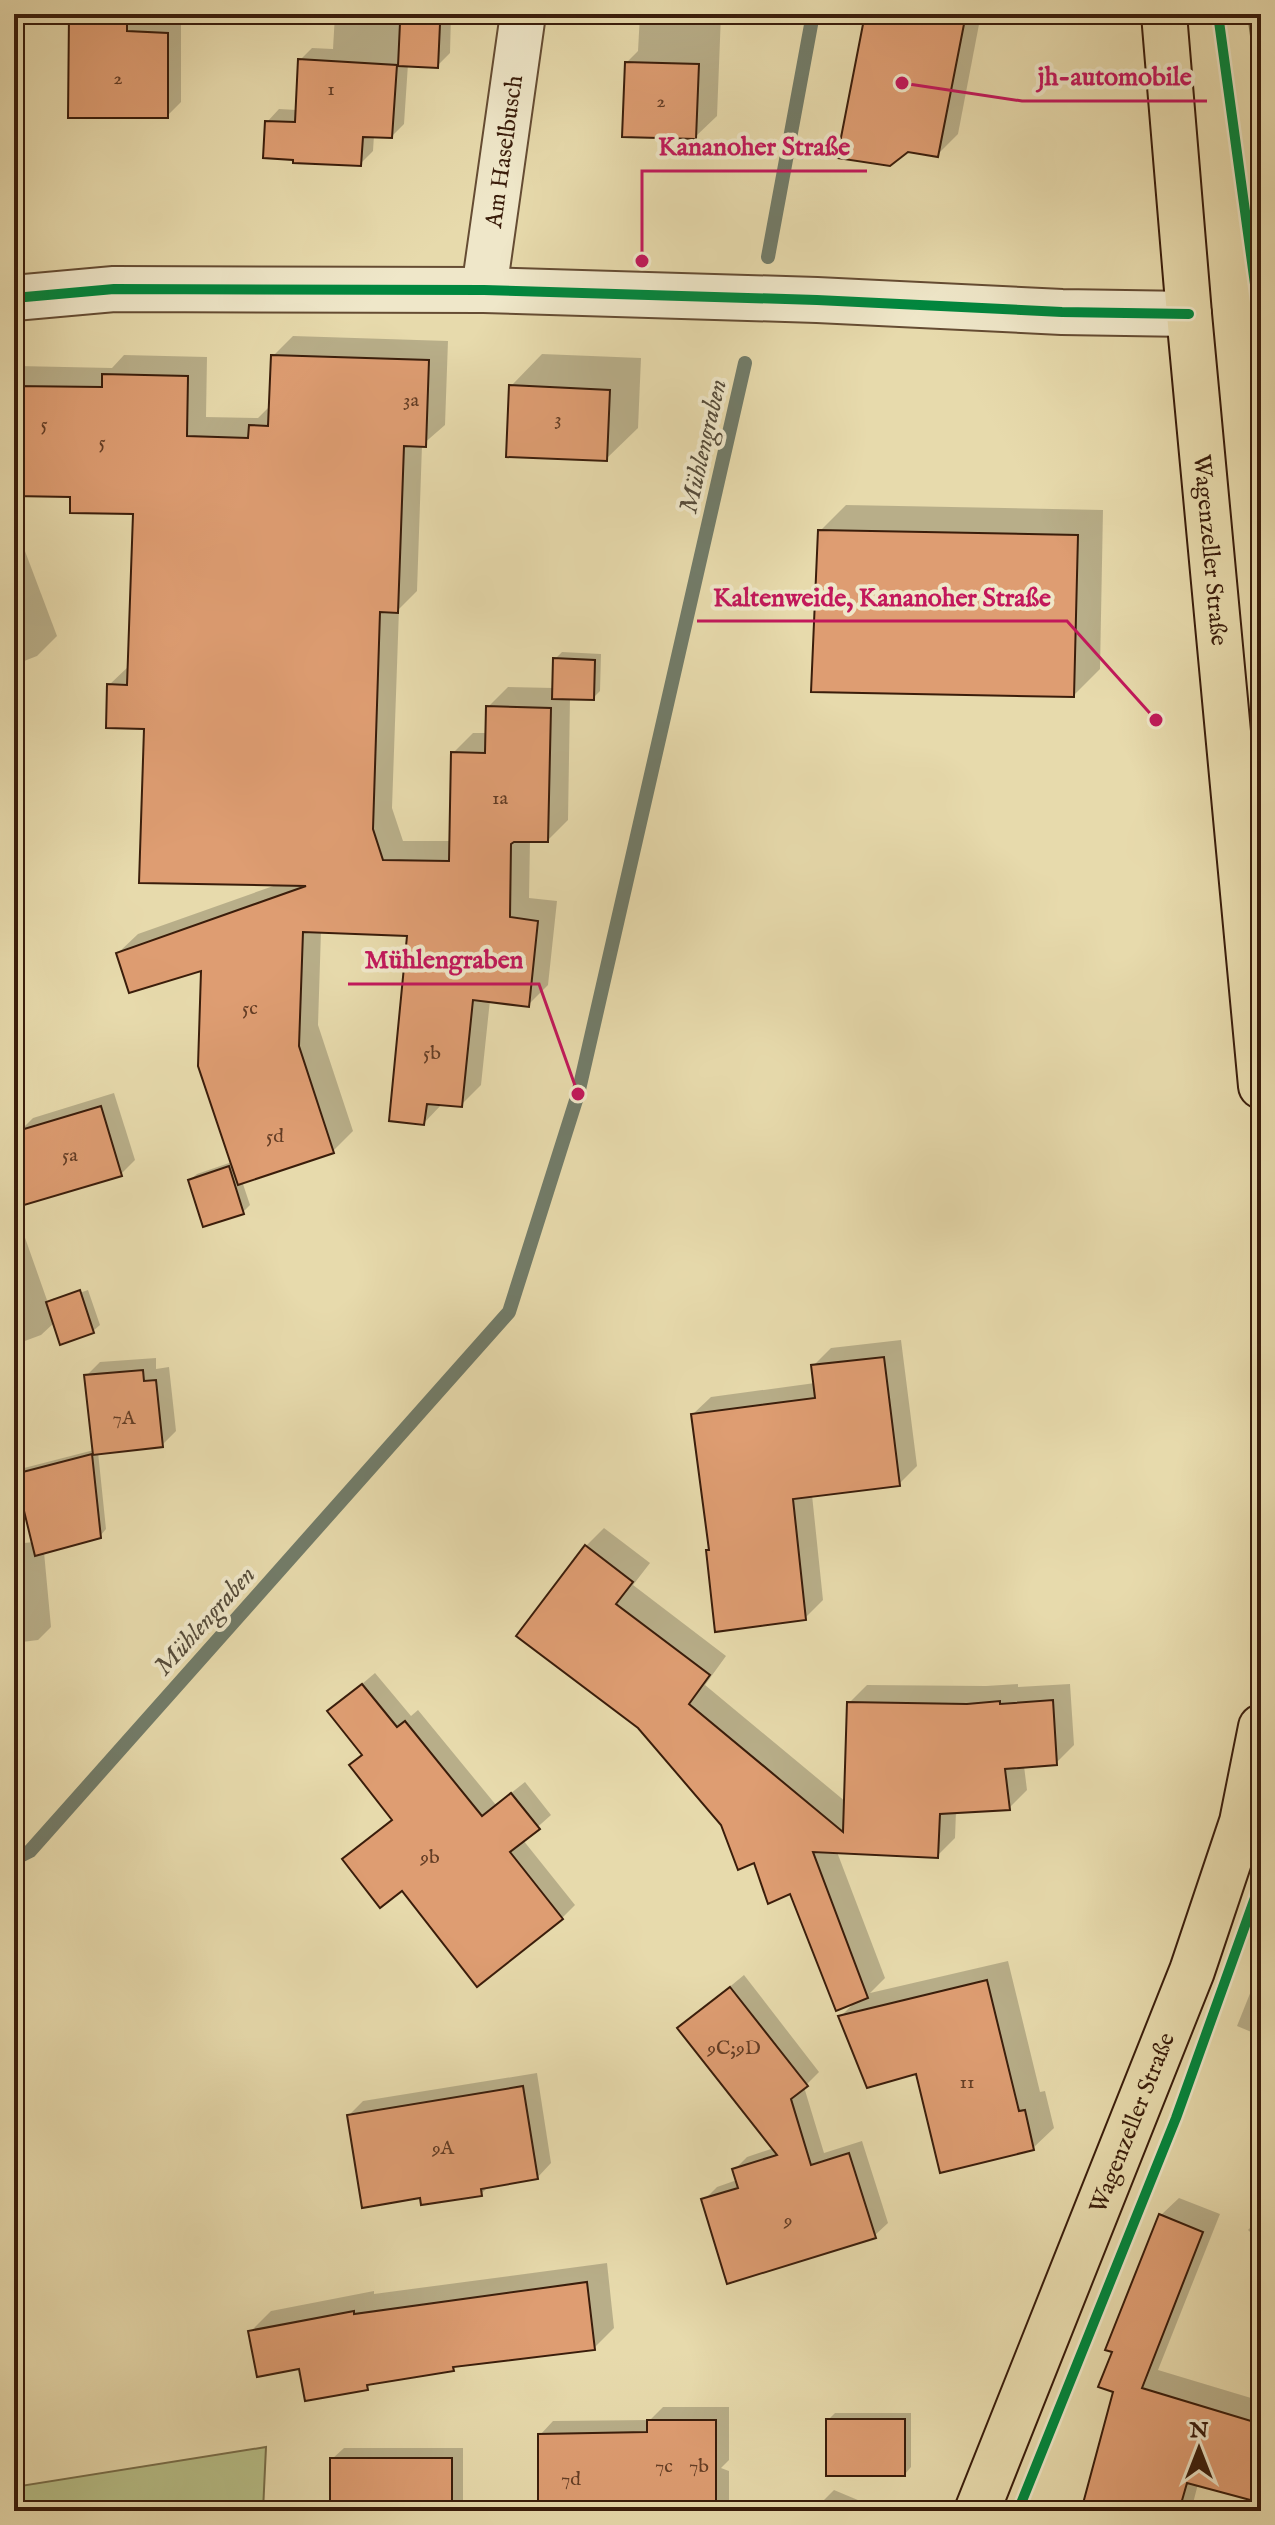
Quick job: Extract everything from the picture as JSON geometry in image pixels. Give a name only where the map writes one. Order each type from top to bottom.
[{"type":"main road","name":"Wagenzeller Straße","points":[[1164,14],[1261,1086]]},
{"type":"main road","name":"Wagenzeller Straße","points":[[977,2511],[1192,1971],[1242,1822],[1261,1727]]},
{"type":"street","name":"Am Haselbusch","points":[[484,290],[523,14]]},
{"type":"street","points":[[14,298],[114,289],[484,290],[1189,314]]},
{"type":"green space","points":[[1248,14],[1261,14],[1261,109]]},
{"type":"green space","points":[[266,2447],[263,2511],[14,2511],[14,2487]]},
{"type":"building","points":[[69,14],[127,14],[127,31],[168,33],[168,118],[68,118]]},
{"type":"building","points":[[865,14],[966,14],[938,157],[908,152],[890,166],[837,158]]},
{"type":"building","points":[[400,23],[440,24],[438,68],[398,66]]},
{"type":"building","points":[[298,59],[397,65],[392,138],[363,137],[361,166],[293,163],[293,160],[263,158],[265,121],[295,122]]},
{"type":"building","points":[[625,62],[699,64],[696,139],[622,137]]},
{"type":"building","points":[[271,355],[429,360],[426,447],[404,446],[398,613],[380,612],[373,829],[383,860],[449,861],[451,752],[485,753],[486,706],[551,708],[548,842],[511,844],[510,917],[538,921],[529,1007],[473,1000],[462,1107],[427,1104],[424,1125],[389,1121],[407,936],[303,932],[299,1046],[334,1153],[238,1185],[198,1066],[201,971],[129,993],[116,953],[306,886],[139,883],[144,729],[106,728],[107,684],[127,685],[133,514],[70,513],[70,497],[14,496],[14,386],[102,387],[102,374],[188,376],[187,436],[248,438],[249,425],[268,426]]},
{"type":"building","points":[[509,385],[610,390],[607,461],[506,457]]},
{"type":"building","points":[[818,530],[1078,535],[1074,697],[811,692]]},
{"type":"building","points":[[553,658],[595,660],[594,700],[552,699]]},
{"type":"building","points":[[101,1106],[122,1176],[14,1208],[14,1132]]},
{"type":"building","points":[[229,1166],[244,1214],[203,1227],[188,1180]]},
{"type":"building","points":[[80,1290],[94,1333],[60,1345],[46,1302]]},
{"type":"building","points":[[884,1357],[900,1486],[793,1499],[806,1620],[715,1632],[706,1550],[709,1550],[691,1414],[815,1398],[811,1365]]},
{"type":"building","points":[[143,1370],[144,1381],[156,1380],[163,1447],[93,1455],[84,1375]]},
{"type":"building","points":[[92,1454],[101,1538],[35,1556],[15,1474]]},
{"type":"building","points":[[585,1545],[633,1582],[616,1604],[710,1675],[689,1704],[843,1832],[847,1702],[967,1704],[1000,1701],[1000,1704],[1053,1700],[1057,1765],[1005,1769],[1010,1810],[940,1814],[938,1858],[813,1852],[868,1998],[836,2011],[790,1894],[768,1904],[754,1863],[738,1870],[721,1825],[638,1728],[516,1636]]},
{"type":"building","points":[[362,1684],[397,1727],[405,1721],[482,1816],[511,1793],[540,1829],[510,1852],[563,1919],[477,1987],[402,1891],[380,1908],[342,1859],[392,1820],[349,1765],[362,1755],[327,1711]]},
{"type":"building","points":[[987,1980],[1019,2111],[1025,2110],[1034,2150],[940,2173],[916,2074],[867,2088],[838,2016]]},
{"type":"building","points":[[730,1987],[808,2086],[791,2099],[811,2165],[849,2153],[876,2238],[727,2284],[701,2199],[738,2188],[732,2169],[777,2155],[677,2028]]},
{"type":"building","points":[[523,2086],[538,2179],[481,2189],[482,2196],[421,2205],[420,2198],[362,2208],[347,2115]]},
{"type":"building","points":[[1159,2214],[1203,2232],[1142,2388],[1261,2424],[1261,2474],[1254,2501],[1187,2483],[1179,2511],[1081,2511],[1113,2392],[1098,2387],[1112,2352],[1105,2350]]},
{"type":"building","points":[[587,2282],[595,2350],[453,2367],[454,2371],[367,2385],[368,2390],[305,2401],[299,2369],[257,2377],[248,2331],[354,2311],[354,2314]]},
{"type":"building","points":[[826,2419],[905,2419],[905,2476],[826,2476]]},
{"type":"building","points":[[647,2420],[716,2420],[716,2511],[538,2511],[538,2434],[647,2432]]},
{"type":"building","points":[[330,2458],[452,2458],[452,2511],[330,2511]]},
{"type":"waterway","name":"Mühlengraben","points":[[768,257],[813,14]]},
{"type":"waterway","name":"Mühlengraben","points":[[14,1859],[30,1851],[509,1312],[578,1094],[745,363]]},
{"type":"cycle path","points":[[1218,14],[1261,328]]},
{"type":"cycle path","points":[[14,298],[114,289],[484,290],[1189,314]]},
{"type":"cycle path","points":[[1018,2511],[1176,2118],[1261,1881]]},
{"type":"place","name":"jh-automobile","points":[[902,83]]},
{"type":"place","name":"Kananoher Straße","points":[[642,261]]},
{"type":"place","name":"Kaltenweide, Kananoher Straße","points":[[1156,720]]},
{"type":"place","name":"Mühlengraben","points":[[578,1094]]}]
